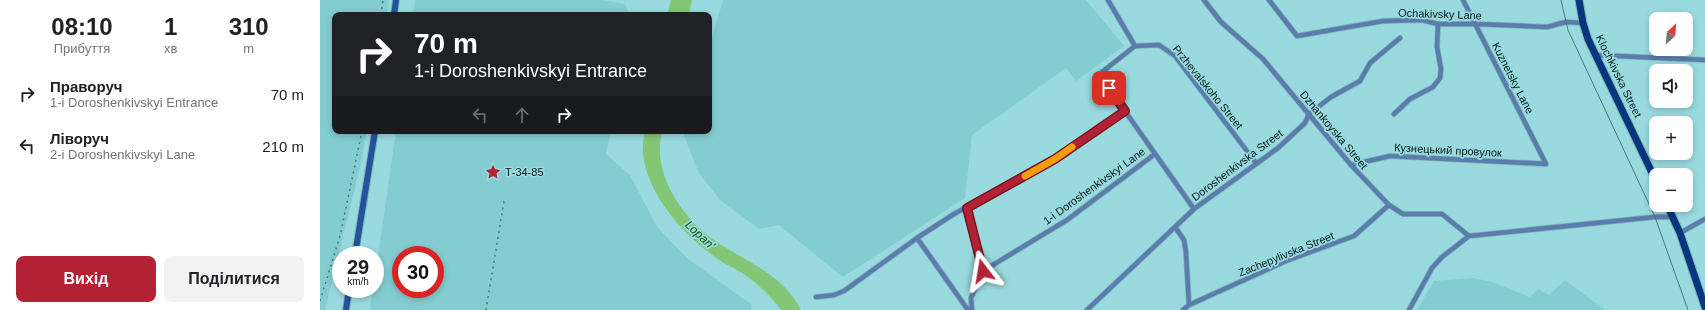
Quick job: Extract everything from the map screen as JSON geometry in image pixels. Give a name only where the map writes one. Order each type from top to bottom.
[{"type":"main road","name":"Klochkivska Street","points":[[1579,0],[1583,23],[1596,55],[1650,168]]},
{"type":"main road","points":[[1670,212],[1680,233],[1705,307]]},
{"type":"street","points":[[394,12],[396,0]]},
{"type":"street","points":[[1108,0],[1135,46],[1102,72],[1101,77],[1194,208]]},
{"type":"street","name":"Dzhankoyska Street","points":[[1204,0],[1221,22],[1263,59],[1351,165],[1389,205],[1402,214],[1442,214],[1469,236]]},
{"type":"street","name":"Ochakivsky Lane","points":[[1269,0],[1296,36],[1383,21],[1422,20],[1438,24],[1476,24],[1547,28],[1566,22],[1583,23]]},
{"type":"street","name":"Kuznetsky Lane","points":[[1351,165],[1390,156],[1546,164],[1463,0]]},
{"type":"street","points":[[1394,114],[1410,99],[1433,87],[1440,78],[1441,69],[1437,48],[1438,24]]},
{"type":"street","name":"Doroshenkivska Street","points":[[1087,310],[1194,208],[1278,148],[1305,123],[1309,114],[1331,97],[1360,81],[1370,63],[1400,38]]},
{"type":"street","name":"Przhevalskoho Street","points":[[1135,46],[1159,45],[1175,56],[1256,163]]},
{"type":"street","points":[[1596,55],[1705,60]]},
{"type":"street","points":[[816,298],[834,296],[844,291],[917,238],[954,214],[1055,159],[1125,111]]},
{"type":"street","points":[[356,246],[375,134]]},
{"type":"street","name":"1-i Doroshenkivskyi Lane","points":[[983,271],[1067,220],[1155,154]]},
{"type":"street","name":"Zachepylivska Street","points":[[1183,310],[1189,305],[1286,261],[1354,236],[1389,205]]},
{"type":"street","points":[[967,208],[983,271],[971,298],[972,310]]},
{"type":"street","points":[[1409,310],[1432,268],[1442,257],[1469,236],[1647,218],[1673,217]]},
{"type":"street","points":[[1680,233],[1705,219]]},
{"type":"street","points":[[1175,227],[1184,240],[1189,305]]},
{"type":"street","points":[[917,238],[968,310]]},
{"type":"street","points":[[346,310],[348,298]]},
{"type":"shaded area","points":[[320,0],[389,0],[387,12],[332,12],[332,134],[366,134],[361,163],[341,246],[332,246],[332,281],[325,310],[320,310]]},
{"type":"shaded area","points":[[415,0],[603,0],[625,4],[629,12],[413,12]]},
{"type":"shaded area","points":[[723,0],[1086,0],[1124,46],[1076,81],[1066,68],[972,135],[965,198],[843,277],[779,225],[759,229],[720,200],[699,173],[683,134],[712,134],[712,38]]},
{"type":"shaded area","points":[[396,134],[610,134],[606,154],[630,175],[657,227],[688,259],[751,304],[752,310],[370,310],[372,298],[384,298],[384,246],[380,246]]},
{"type":"shaded area","points":[[1473,278],[1492,282],[1530,297],[1538,289],[1549,295],[1565,280],[1605,310],[1417,310],[1434,281]]},
{"type":"water","points":[[671,0],[692,0],[690,12],[668,12]]},
{"type":"water","name":"Lopan'","points":[[644,134],[662,134],[660,155],[665,178],[675,199],[683,210],[692,221],[719,244],[759,267],[783,285],[801,310],[781,310],[756,284],[745,275],[724,263],[703,248],[680,226],[660,200],[652,185],[643,152]]},
{"type":"tram line","points":[[1561,0],[1568,30],[1655,217],[1688,310]]},
{"type":"railway","points":[[381,12],[383,0]]},
{"type":"railway","points":[[320,301],[340,236],[361,134]]},
{"type":"railway","points":[[486,310],[504,201]]},
{"type":"slow traffic","points":[[1025,176],[1055,159],[1072,147]]},
{"type":"place","name":"Т-34-85","points":[[493,172]]},
{"type":"route","points":[[983,271],[967,208],[1055,159],[1125,111],[1109,88]]}]
